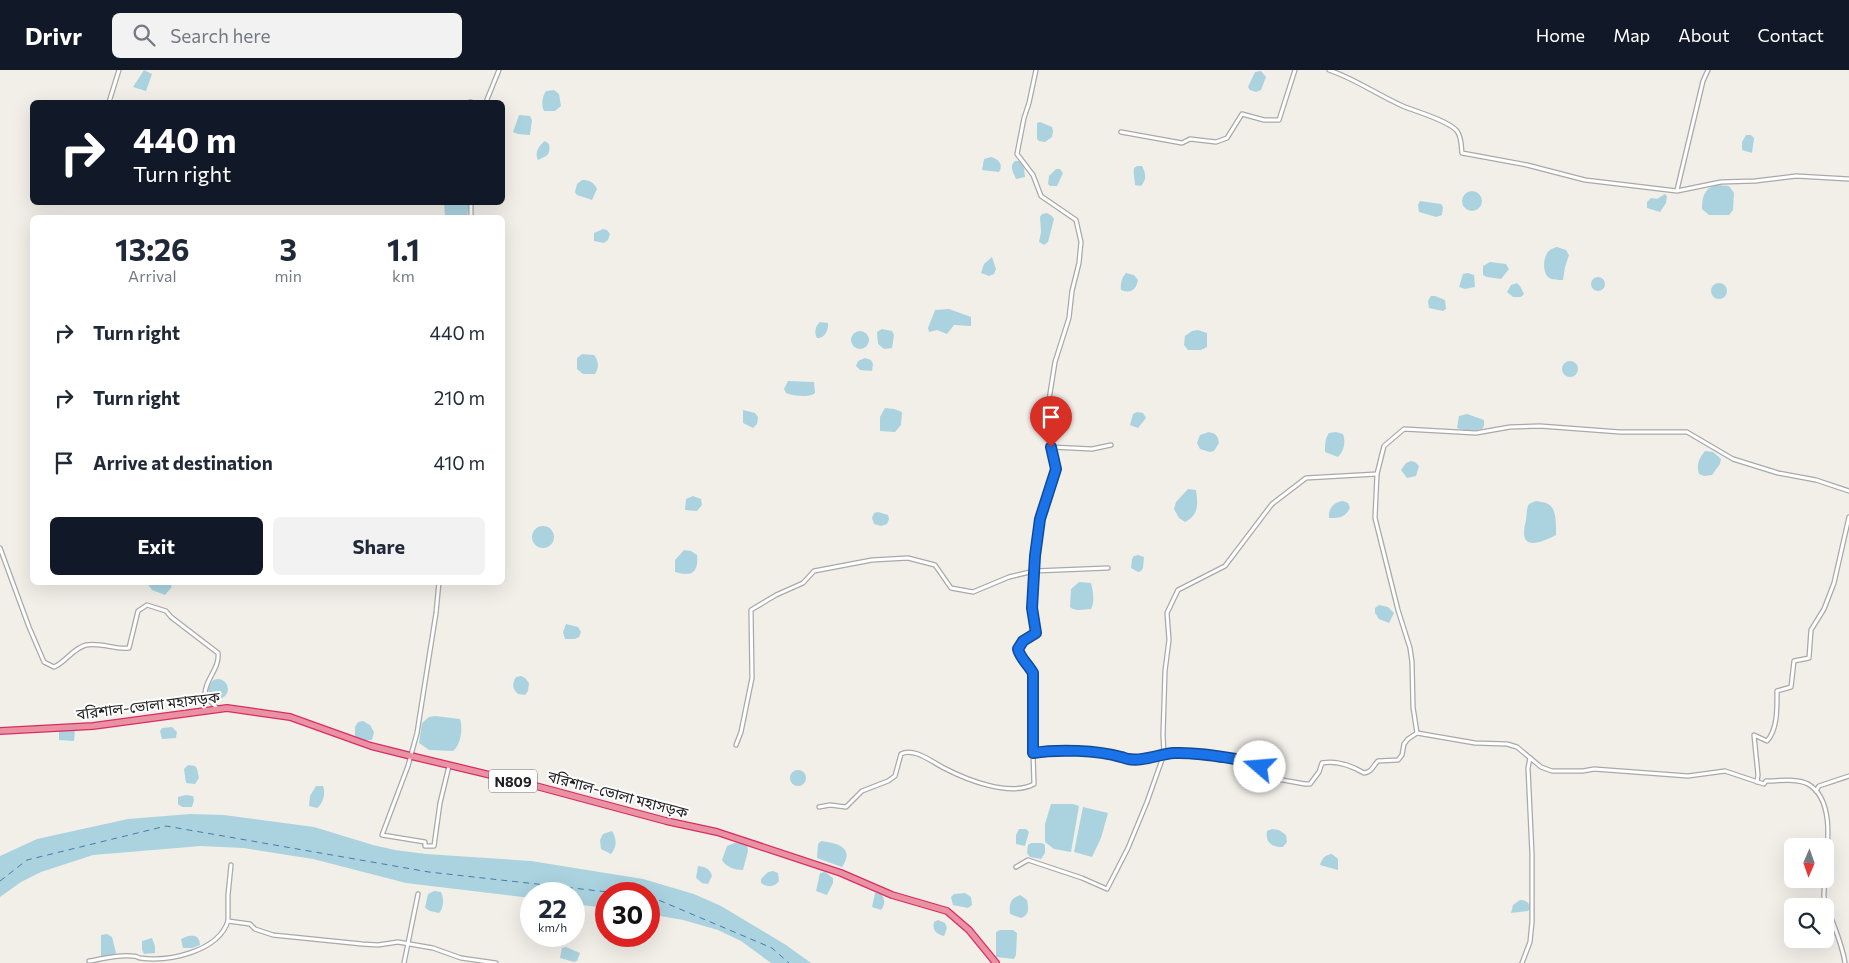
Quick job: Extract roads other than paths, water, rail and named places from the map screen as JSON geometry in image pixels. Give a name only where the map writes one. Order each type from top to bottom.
[{"type":"highway","name":"বরিশাল-ভোলা মহাসড়ক","points":[[0,732],[93,726],[145,720],[217,708],[236,708],[290,717],[371,746],[536,786],[666,821],[717,832],[841,873],[892,896],[947,911],[969,930],[996,963]]},
{"type":"street","points":[[110,100],[118,70]]},
{"type":"street","points":[[487,100],[499,70]]},
{"type":"street","points":[[819,807],[830,805],[846,807],[862,791],[888,781],[895,776],[901,754],[905,752],[922,756],[945,769],[994,787],[1026,788],[1034,784],[1033,673],[1020,656],[1018,649],[1023,641],[1036,633],[1032,608],[1040,519],[1056,469],[1048,421],[1050,397],[1055,362],[1069,318],[1081,242],[1076,220],[1041,196],[1033,175],[1018,154],[1024,118],[1036,70]]},
{"type":"street","points":[[1120,132],[1169,142],[1182,143],[1190,139],[1216,142],[1227,138],[1242,114],[1264,120],[1279,120],[1295,70]]},
{"type":"street","points":[[1329,70],[1368,87],[1404,106],[1429,115],[1456,130],[1461,138],[1462,154],[1527,165],[1585,180],[1677,190],[1720,182],[1755,181],[1796,176],[1849,179]]},
{"type":"street","points":[[1677,190],[1703,81],[1708,70]]},
{"type":"street","points":[[1417,733],[1413,707],[1410,648],[1398,610],[1375,518],[1377,474],[1384,446],[1404,429],[1476,433],[1540,426],[1620,432],[1687,432],[1733,459],[1778,473],[1816,480],[1849,491]]},
{"type":"street","points":[[1051,447],[1092,450],[1111,445]]},
{"type":"street","points":[[1016,867],[1028,860],[1082,878],[1107,889],[1128,848],[1164,754],[1165,671],[1169,640],[1167,613],[1178,590],[1225,566],[1272,504],[1306,478],[1377,474]]},
{"type":"street","points":[[1756,782],[1758,775],[1754,735],[1767,741],[1771,736],[1777,710],[1777,691],[1791,687],[1794,660],[1809,658],[1811,630],[1824,609],[1834,583],[1849,517]]},
{"type":"street","points":[[0,548],[44,662],[54,667],[63,663],[69,655],[85,646],[101,645],[121,649],[129,648],[138,611],[147,605],[166,611],[218,653],[219,658],[216,667],[206,682],[204,690],[205,696],[217,708]]},
{"type":"street","points":[[736,745],[741,732],[752,678],[751,610],[776,595],[802,583],[814,571],[872,560],[908,558],[935,565],[951,588],[973,592],[1009,577],[1034,571],[1108,568]]},
{"type":"street","points":[[439,585],[421,715],[411,756],[383,835],[425,842],[425,846],[434,846],[440,803],[448,766]]},
{"type":"street","points":[[1033,753],[1057,750],[1086,752],[1121,757],[1128,760],[1164,754],[1207,755],[1254,762],[1259,764],[1262,774],[1266,777],[1310,784],[1319,772],[1322,763],[1340,763],[1368,773],[1378,761],[1398,760],[1402,755],[1404,744],[1417,733],[1475,743],[1507,744],[1517,747],[1541,767],[1552,771],[1568,772],[1594,769],[1688,776],[1725,772],[1764,784],[1766,781],[1799,781],[1808,784],[1816,791],[1822,802],[1828,828],[1824,899],[1845,963]]},
{"type":"street","points":[[1522,963],[1530,942],[1532,922],[1532,854],[1528,768],[1530,758]]},
{"type":"street","points":[[1816,791],[1819,786],[1849,776]]},
{"type":"street","points":[[90,961],[114,957],[164,957],[194,952],[216,938],[228,921],[231,866]]},
{"type":"street","points":[[404,963],[418,894]]},
{"type":"street","points":[[228,921],[250,924],[255,929],[265,933],[284,936],[378,945],[398,942],[433,948],[461,958],[496,963]]},
{"type":"water","points":[[144,70],[152,74],[146,91],[133,87]]},
{"type":"water","points":[[1261,71],[1266,77],[1261,90],[1256,92],[1250,90],[1248,87],[1255,72]]},
{"type":"water","points":[[554,90],[559,94],[561,106],[555,111],[544,111],[542,104],[545,93],[546,91]]},
{"type":"water","points":[[519,115],[530,116],[532,120],[530,135],[513,132]]},
{"type":"water","points":[[1040,122],[1052,127],[1053,131],[1052,137],[1045,142],[1037,139],[1037,123]]},
{"type":"water","points":[[1746,135],[1751,135],[1754,138],[1752,153],[1742,150],[1742,142]]},
{"type":"water","points":[[545,141],[549,144],[549,153],[538,160],[538,149]]},
{"type":"water","points":[[991,157],[1000,162],[999,172],[982,170],[984,159]]},
{"type":"water","points":[[1015,161],[1020,161],[1024,168],[1025,177],[1016,179],[1012,167]]},
{"type":"water","points":[[1142,166],[1145,174],[1145,179],[1141,186],[1135,185],[1134,168]]},
{"type":"water","points":[[1056,169],[1060,169],[1063,173],[1057,186],[1050,186],[1048,184],[1049,176]]},
{"type":"water","points":[[582,180],[591,182],[597,189],[592,200],[577,195],[575,192],[577,184]]},
{"type":"water","points":[[1717,185],[1729,186],[1734,193],[1733,210],[1729,215],[1709,215],[1702,209],[1705,194],[1709,188]]},
{"type":"water","points":[[1468,191],[1476,191],[1482,197],[1482,205],[1476,211],[1468,211],[1462,205],[1462,197]]},
{"type":"water","points":[[1665,194],[1667,196],[1666,203],[1660,212],[1647,208],[1647,202],[1651,198],[1657,199]]},
{"type":"water","points":[[1420,201],[1441,204],[1443,207],[1442,215],[1436,217],[1419,212],[1418,205]]},
{"type":"water","points":[[444,205],[469,205],[467,215],[445,215]]},
{"type":"water","points":[[1047,213],[1054,219],[1048,242],[1044,245],[1039,242],[1041,232],[1040,217],[1042,214]]},
{"type":"water","points":[[603,229],[607,230],[610,234],[608,240],[604,243],[594,241],[594,233]]},
{"type":"water","points":[[1557,247],[1566,250],[1569,255],[1563,280],[1549,278],[1545,271],[1546,255],[1550,250]]},
{"type":"water","points":[[992,257],[996,269],[994,274],[989,276],[981,273],[984,264]]},
{"type":"water","points":[[1490,262],[1506,264],[1509,269],[1501,279],[1483,275],[1483,266]]},
{"type":"water","points":[[1126,273],[1134,275],[1138,280],[1134,289],[1130,291],[1121,290],[1123,276]]},
{"type":"water","points":[[1463,274],[1474,275],[1475,287],[1465,289],[1459,287]]},
{"type":"water","points":[[1595,277],[1601,277],[1605,284],[1601,291],[1595,291],[1591,287],[1591,281]]},
{"type":"water","points":[[1517,283],[1524,294],[1521,297],[1513,297],[1507,292],[1511,285]]},
{"type":"water","points":[[1719,283],[1725,285],[1727,291],[1725,297],[1719,299],[1713,297],[1711,291],[1713,285]]},
{"type":"water","points":[[1431,296],[1445,300],[1446,309],[1443,311],[1429,308],[1428,301]]},
{"type":"water","points":[[949,309],[971,317],[971,326],[954,325],[947,334],[937,330],[929,332],[928,328],[935,310]]},
{"type":"water","points":[[820,322],[828,323],[828,328],[824,336],[817,338],[816,330]]},
{"type":"water","points":[[882,329],[892,331],[894,335],[892,348],[884,349],[878,344],[877,332]]},
{"type":"water","points":[[1198,330],[1207,333],[1207,347],[1201,350],[1188,350],[1184,345],[1185,336],[1192,331]]},
{"type":"water","points":[[860,331],[866,334],[869,340],[866,346],[860,349],[854,346],[851,340],[854,334]]},
{"type":"water","points":[[582,354],[594,355],[596,357],[598,364],[595,374],[583,374],[577,369],[577,358]]},
{"type":"water","points":[[865,358],[871,360],[873,364],[872,371],[860,370],[856,366],[858,361]]},
{"type":"water","points":[[1570,361],[1578,369],[1570,377],[1562,369]]},
{"type":"water","points":[[788,381],[814,382],[815,393],[809,396],[801,396],[786,393],[784,389]]},
{"type":"water","points":[[885,408],[902,412],[901,425],[895,432],[880,431],[880,417]]},
{"type":"water","points":[[743,410],[755,413],[758,417],[757,424],[753,428],[743,423]]},
{"type":"water","points":[[1137,412],[1143,413],[1146,418],[1138,428],[1130,425],[1133,414]]},
{"type":"water","points":[[1467,414],[1484,420],[1482,429],[1462,430],[1457,428],[1459,416]]},
{"type":"water","points":[[1209,432],[1215,434],[1219,443],[1214,451],[1210,452],[1200,449],[1197,443],[1200,435]]},
{"type":"water","points":[[1329,433],[1343,434],[1344,440],[1343,449],[1338,457],[1325,452]]},
{"type":"water","points":[[1705,451],[1713,452],[1721,459],[1720,464],[1712,475],[1704,476],[1699,474],[1698,465]]},
{"type":"water","points":[[1411,461],[1419,466],[1416,476],[1407,478],[1401,470],[1406,463]]},
{"type":"water","points":[[1188,489],[1196,490],[1197,504],[1193,516],[1185,522],[1179,518],[1174,509],[1176,502]]},
{"type":"water","points":[[693,496],[701,499],[702,505],[697,511],[685,510],[686,499]]},
{"type":"water","points":[[1343,501],[1348,503],[1350,508],[1346,514],[1341,517],[1329,518],[1332,506]]},
{"type":"water","points":[[1536,501],[1547,503],[1553,509],[1556,535],[1541,542],[1532,543],[1526,540],[1524,530],[1528,506]]},
{"type":"water","points":[[878,512],[888,515],[887,524],[881,526],[874,524],[872,518],[874,513]]},
{"type":"water","points":[[543,526],[551,529],[554,537],[551,545],[543,548],[535,545],[532,537],[535,529]]},
{"type":"water","points":[[684,550],[691,551],[697,555],[697,566],[690,574],[675,572],[675,560]]},
{"type":"water","points":[[1138,555],[1144,557],[1143,568],[1138,572],[1131,568],[1132,559]]},
{"type":"water","points":[[1079,582],[1091,583],[1093,600],[1091,609],[1077,610],[1070,607],[1071,589]]},
{"type":"water","points":[[148,585],[172,585],[165,595],[152,590]]},
{"type":"water","points":[[1379,605],[1388,607],[1394,613],[1389,623],[1379,619],[1375,613],[1375,608]]},
{"type":"water","points":[[566,624],[578,627],[581,632],[579,637],[565,639],[563,632]]},
{"type":"water","points":[[521,676],[529,683],[528,691],[525,695],[518,694],[513,684],[516,677]]},
{"type":"water","points":[[218,679],[225,682],[228,689],[225,696],[218,699],[211,696],[208,689],[211,682]]},
{"type":"water","points":[[429,717],[460,719],[461,736],[458,745],[453,751],[429,750],[419,743],[422,723]]},
{"type":"water","points":[[363,721],[370,725],[374,732],[372,740],[365,740],[355,736],[355,727],[358,722]]},
{"type":"water","points":[[172,727],[177,732],[176,738],[162,739],[160,731],[162,728]]},
{"type":"water","points":[[59,730],[75,730],[74,741],[59,740]]},
{"type":"water","points":[[188,765],[195,766],[197,769],[199,778],[195,784],[186,783],[184,769]]},
{"type":"water","points":[[795,770],[801,770],[806,775],[804,784],[795,786],[790,781],[790,775]]},
{"type":"water","points":[[316,786],[323,786],[324,792],[322,801],[317,808],[309,806],[310,796]]},
{"type":"water","points":[[193,796],[192,807],[182,807],[178,804],[178,797]]},
{"type":"water","points":[[1051,804],[1073,804],[1079,806],[1071,852],[1054,849],[1045,842],[1045,824]]},
{"type":"water","points":[[1083,807],[1108,813],[1101,838],[1092,857],[1074,852]]},
{"type":"water","points":[[190,814],[224,815],[314,827],[395,850],[531,861],[653,882],[595,882],[595,907],[585,905],[585,882],[520,882],[520,897],[406,883],[313,859],[243,848],[201,846],[93,855],[41,872],[21,882],[0,897],[0,856],[37,839],[128,819]]},
{"type":"water","points":[[1019,829],[1026,829],[1029,832],[1025,846],[1016,844],[1016,835]]},
{"type":"water","points":[[1272,829],[1279,830],[1286,835],[1287,842],[1283,847],[1270,844],[1268,841],[1267,831]]},
{"type":"water","points":[[612,831],[616,843],[611,854],[601,849],[600,840],[603,834]]},
{"type":"water","points":[[821,841],[839,845],[846,851],[846,861],[842,867],[817,858],[818,844]]},
{"type":"water","points":[[737,842],[747,845],[748,851],[743,870],[731,868],[722,860],[727,846]]},
{"type":"water","points":[[1031,843],[1042,843],[1045,845],[1045,853],[1041,859],[1030,857],[1027,853],[1028,845]]},
{"type":"water","points":[[1332,854],[1338,859],[1338,870],[1320,865],[1324,857]]},
{"type":"water","points":[[698,866],[709,870],[712,876],[708,884],[702,883],[696,878]]},
{"type":"water","points":[[768,872],[778,873],[779,881],[775,885],[770,886],[761,883],[761,879]]},
{"type":"water","points":[[825,872],[833,878],[833,883],[827,895],[816,891],[820,873]]},
{"type":"water","points":[[660,884],[694,894],[721,906],[786,945],[811,963],[771,963],[741,941],[718,930],[660,916]]},
{"type":"water","points":[[434,891],[441,892],[443,897],[443,906],[439,913],[425,908],[428,894]]},
{"type":"water","points":[[875,893],[880,893],[884,899],[884,906],[881,910],[872,907]]},
{"type":"water","points":[[965,893],[971,897],[972,905],[968,908],[953,905],[951,897],[954,894]]},
{"type":"water","points":[[1020,895],[1027,900],[1028,906],[1027,913],[1021,918],[1010,914],[1012,900]]},
{"type":"water","points":[[1520,900],[1528,903],[1530,908],[1528,911],[1511,913],[1513,905]]},
{"type":"water","points":[[938,920],[945,923],[947,928],[944,936],[937,933],[934,929],[934,922]]},
{"type":"water","points":[[1000,930],[1013,930],[1017,933],[1016,955],[1014,959],[996,957],[996,932]]},
{"type":"water","points":[[107,934],[112,937],[116,953],[114,956],[104,958],[101,956],[101,935]]},
{"type":"water","points":[[188,936],[197,937],[200,945],[192,948],[183,948],[181,939]]},
{"type":"water","points":[[152,938],[155,953],[144,954],[142,941]]},
{"type":"water","points":[[566,947],[580,953],[577,961],[574,962],[560,958],[562,948]]}]
